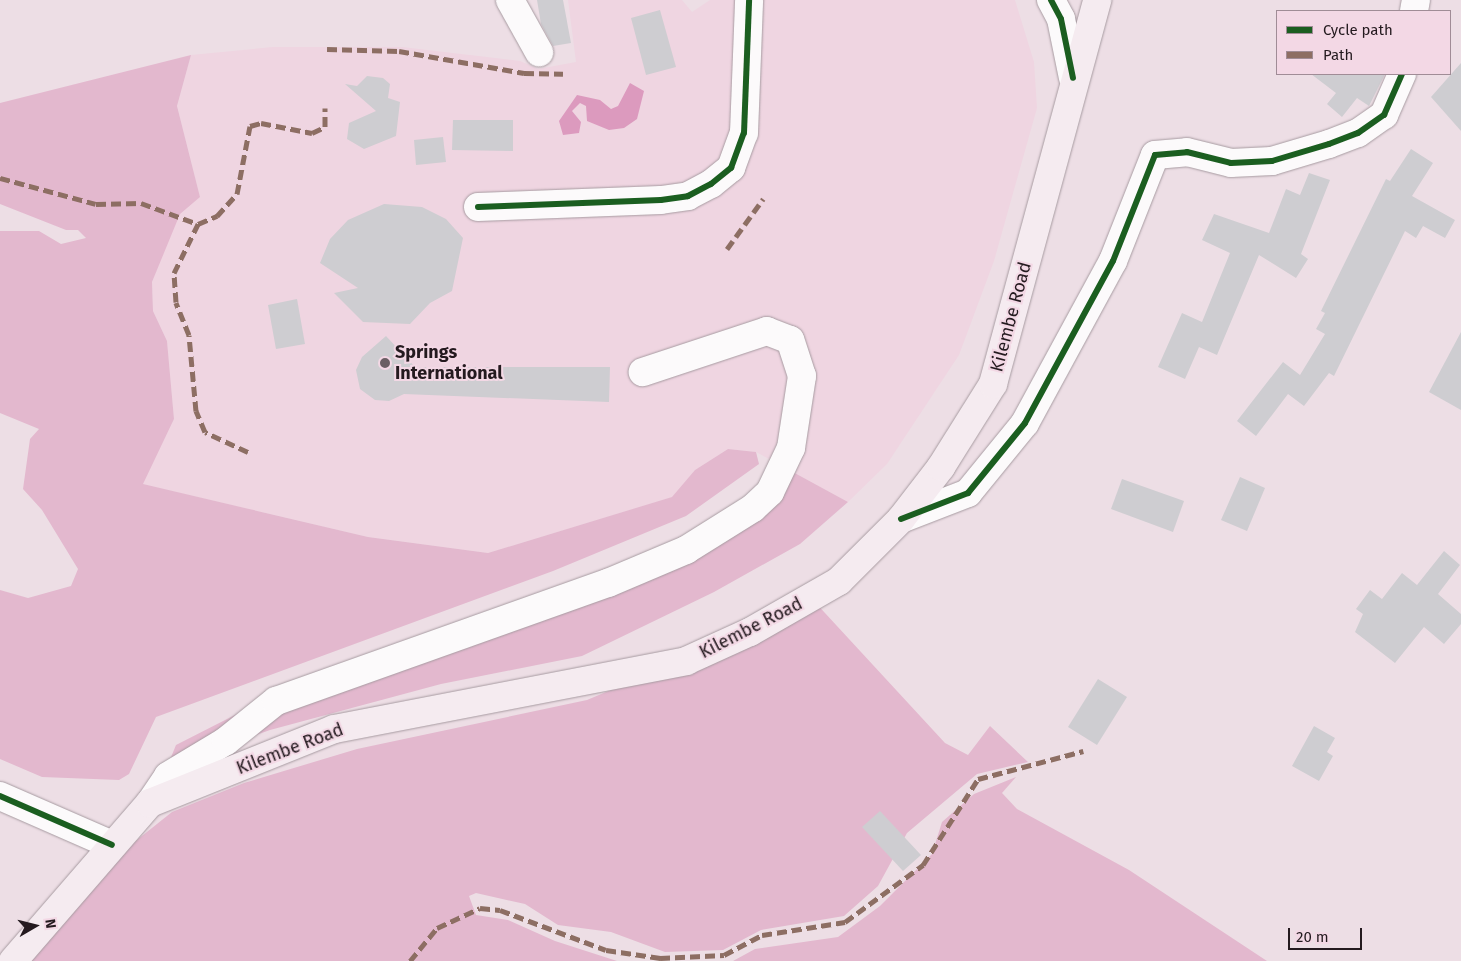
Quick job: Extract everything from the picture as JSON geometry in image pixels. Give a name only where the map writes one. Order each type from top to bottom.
[{"type":"main road","name":"Kilembe Road","points":[[13,961],[150,803],[334,729],[686,661],[750,632],[839,580],[901,519],[942,467],[993,384],[1074,78],[1097,0]]},
{"type":"street","points":[[510,0],[539,52]]},
{"type":"street","points":[[478,207],[661,200],[688,196],[717,180],[732,168],[744,133],[749,0]]},
{"type":"street","points":[[1051,0],[1061,19],[1074,78]]},
{"type":"street","points":[[901,519],[968,493],[1025,423],[1113,261],[1155,155],[1187,152],[1231,163],[1272,162],[1329,144],[1384,115],[1402,75]]},
{"type":"street","points":[[150,803],[168,776],[218,746],[276,701],[608,582],[686,550],[753,508],[770,492],[791,448],[802,376],[790,340],[766,331],[643,372]]},
{"type":"street","points":[[0,796],[112,846]]},
{"type":"shaded area","points":[[568,0],[682,0],[692,12],[710,0],[1015,0],[1034,62],[1037,108],[994,261],[959,355],[887,464],[848,502],[756,452],[728,449],[695,470],[673,497],[488,553],[368,537],[142,484],[174,419],[167,341],[153,311],[152,282],[179,212],[200,197],[177,106],[191,55],[273,47],[402,47],[520,61],[538,69],[576,62]]},
{"type":"shaded area","points":[[191,55],[177,106],[200,197],[180,214],[152,282],[153,311],[167,341],[174,419],[143,484],[368,537],[488,553],[672,497],[695,470],[728,449],[756,452],[759,464],[686,516],[553,571],[156,717],[129,774],[119,780],[42,777],[0,759],[0,590],[28,598],[71,586],[78,569],[42,510],[23,489],[30,439],[39,429],[0,413],[0,231],[39,231],[61,244],[86,238],[78,230],[66,230],[0,204],[0,103]]},
{"type":"shaded area","points":[[630,83],[644,91],[637,119],[624,128],[609,130],[587,121],[586,106],[580,103],[572,111],[581,122],[579,133],[563,135],[559,121],[577,95],[600,100],[611,109],[618,106]]},
{"type":"shaded area","points":[[780,465],[848,502],[800,544],[714,592],[582,656],[441,684],[270,730],[167,767],[176,745],[290,687],[606,580],[760,498]]},
{"type":"shaded area","points":[[801,587],[945,743],[968,755],[990,726],[1028,762],[977,774],[907,833],[878,886],[844,916],[761,930],[723,950],[665,952],[611,932],[558,925],[525,904],[476,893],[469,896],[476,915],[508,920],[555,941],[617,961],[12,961],[93,875],[172,812],[244,783],[357,749],[587,700],[668,666]]},
{"type":"shaded area","points":[[1016,777],[1002,793],[1017,809],[1129,870],[1267,961],[733,961],[755,949],[838,937],[880,906],[932,854],[942,822],[974,794]]},
{"type":"building","points":[[537,0],[563,0],[571,43],[553,46],[541,24]]},
{"type":"building","points":[[660,10],[676,67],[646,75],[631,18]]},
{"type":"building","points":[[1461,63],[1461,131],[1431,97]]},
{"type":"building","points":[[1312,75],[1384,75],[1369,106],[1357,98],[1342,117],[1327,104],[1336,93]]},
{"type":"building","points":[[367,76],[383,78],[390,84],[388,98],[400,102],[396,136],[364,149],[347,139],[349,123],[376,111],[345,84],[357,86]]},
{"type":"building","points":[[453,120],[513,120],[513,151],[452,150]]},
{"type":"building","points":[[443,137],[446,162],[416,165],[414,140]]},
{"type":"building","points":[[1411,149],[1433,163],[1412,196],[1455,220],[1445,238],[1423,226],[1416,238],[1405,231],[1334,376],[1329,373],[1304,406],[1288,394],[1256,436],[1237,421],[1283,362],[1300,375],[1325,334],[1316,329],[1325,313],[1321,311],[1386,179],[1390,181]]},
{"type":"building","points":[[1309,173],[1330,180],[1301,254],[1308,259],[1296,278],[1259,255],[1217,355],[1199,347],[1185,379],[1158,367],[1182,313],[1202,322],[1230,253],[1202,240],[1214,214],[1269,233],[1286,189],[1300,195]]},
{"type":"building","points":[[384,204],[422,207],[446,219],[463,238],[452,291],[430,303],[410,324],[363,322],[334,293],[358,288],[320,263],[330,239],[348,220]]},
{"type":"building","points":[[297,299],[305,344],[276,349],[268,305]]},
{"type":"building","points":[[1461,332],[1461,410],[1429,392]]},
{"type":"building","name":"Springs International","points":[[386,336],[415,367],[610,367],[609,402],[404,394],[389,401],[375,400],[360,389],[356,370],[362,357]]},
{"type":"building","points":[[1240,477],[1265,488],[1247,531],[1221,520]]},
{"type":"building","points":[[1122,479],[1184,501],[1173,532],[1111,509]]},
{"type":"building","points":[[1444,551],[1460,565],[1438,594],[1461,614],[1461,624],[1444,644],[1424,627],[1395,663],[1355,632],[1363,614],[1356,609],[1370,590],[1382,599],[1402,573],[1417,585]]},
{"type":"building","points":[[1098,679],[1127,697],[1097,745],[1068,727]]},
{"type":"building","points":[[1314,726],[1335,738],[1327,752],[1333,756],[1319,781],[1292,766]]},
{"type":"building","points":[[880,811],[921,855],[903,871],[862,827]]},
{"type":"marked path","points":[[327,49],[399,51],[524,73],[563,74]]},
{"type":"marked path","points":[[248,452],[205,432],[196,411],[189,335],[176,302],[174,273],[198,224],[217,216],[237,194],[250,126],[261,123],[312,133],[325,127],[325,108]]},
{"type":"marked path","points":[[0,178],[96,204],[141,203],[198,224]]},
{"type":"marked path","points":[[727,249],[763,199]]},
{"type":"marked path","points":[[410,961],[437,928],[480,908],[500,910],[606,950],[660,958],[724,955],[762,935],[845,922],[923,865],[978,779],[1083,751]]},
{"type":"cycle path","points":[[478,207],[661,200],[688,196],[711,184],[731,168],[744,133],[749,0]]},
{"type":"cycle path","points":[[1051,0],[1061,19],[1073,78]]},
{"type":"cycle path","points":[[901,519],[968,493],[1025,423],[1113,261],[1155,155],[1187,152],[1231,163],[1272,161],[1329,144],[1358,133],[1384,115],[1402,75]]},
{"type":"cycle path","points":[[0,796],[112,845]]},
{"type":"place","name":"Springs International","points":[[385,363]]}]
